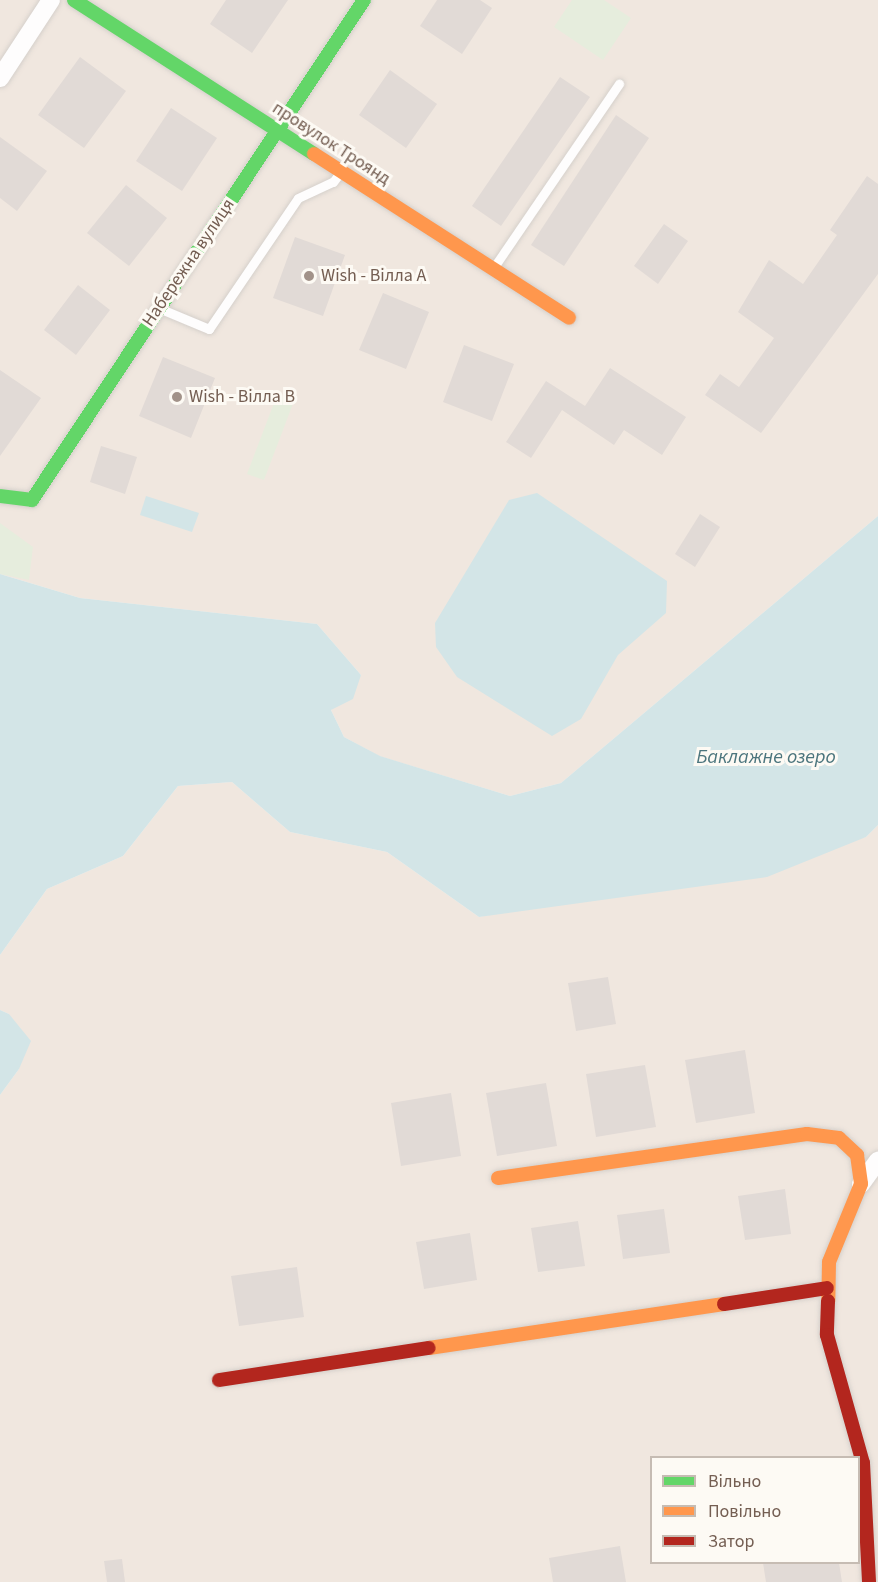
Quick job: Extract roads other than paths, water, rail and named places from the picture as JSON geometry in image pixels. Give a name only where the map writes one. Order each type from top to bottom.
[{"type":"street","points":[[0,78],[51,0]]},
{"type":"street","name":"провулок Троянд","points":[[74,0],[569,318]]},
{"type":"street","name":"Набережна вулиця","points":[[0,496],[32,500],[364,0]]},
{"type":"street","points":[[498,1178],[807,1134],[839,1138],[857,1155],[861,1184]]},
{"type":"street","points":[[869,1582],[863,1463],[827,1335],[827,1288],[829,1262],[861,1184],[878,1161]]},
{"type":"street","points":[[219,1380],[827,1288]]},
{"type":"lane","points":[[492,269],[619,84]]},
{"type":"lane","points":[[159,308],[209,329],[298,198],[333,183],[341,171]]},
{"type":"water","points":[[537,493],[667,581],[666,613],[618,655],[581,719],[552,736],[457,677],[436,647],[435,623],[509,500]]},
{"type":"water","points":[[146,496],[199,513],[192,532],[140,515]]},
{"type":"water","name":"Баклажне озеро","points":[[878,516],[878,825],[866,837],[767,877],[479,917],[387,852],[290,832],[232,782],[178,786],[123,856],[47,889],[0,955],[0,574],[80,598],[317,624],[361,675],[353,699],[331,710],[344,737],[380,756],[510,796],[561,783]]},
{"type":"water","points":[[0,1010],[9,1014],[31,1041],[19,1069],[0,1095]]},
{"type":"place","name":"Wish - Вілла А","points":[[309,276]]},
{"type":"place","name":"Wish - Вілла B","points":[[177,397]]}]
